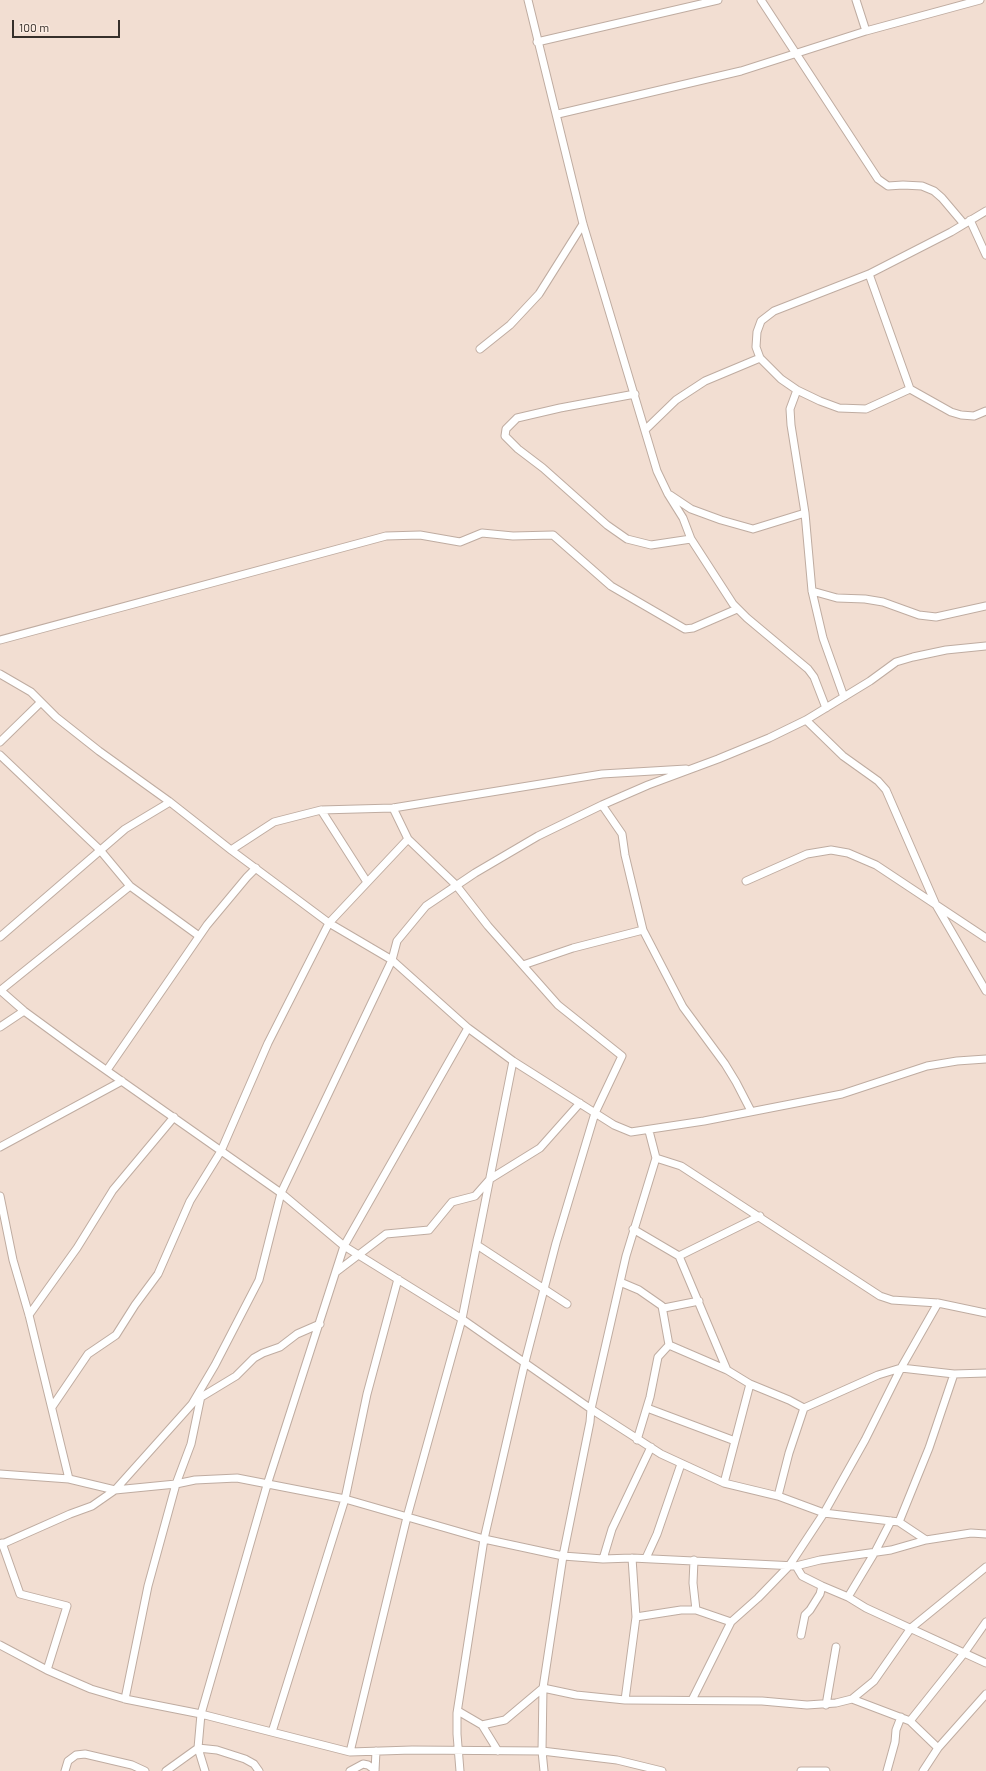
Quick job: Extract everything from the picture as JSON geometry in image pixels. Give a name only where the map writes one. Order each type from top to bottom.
[{"type":"street","points":[[528,0],[537,42],[558,114],[584,224],[657,471],[668,494],[683,518],[691,539],[721,587],[737,609],[808,669],[814,677],[826,708]]},
{"type":"street","points":[[537,42],[718,0]]},
{"type":"street","points":[[761,0],[878,179],[888,186],[922,186],[934,191],[942,198],[964,224]]},
{"type":"street","points":[[856,0],[866,31]]},
{"type":"street","points":[[558,114],[741,71],[866,31],[980,0]]},
{"type":"street","points":[[910,389],[866,409],[839,408],[797,390],[781,379],[760,358],[756,347],[757,332],[761,321],[774,311],[869,274],[951,232],[986,211]]},
{"type":"street","points":[[970,220],[986,255]]},
{"type":"street","points":[[480,349],[510,325],[539,294],[584,224]]},
{"type":"street","points":[[869,274],[910,389],[951,412],[961,415],[974,416],[986,411]]},
{"type":"street","points":[[645,430],[676,400],[705,381],[760,358]]},
{"type":"street","points":[[797,390],[790,409],[805,513],[812,591],[823,638],[844,697]]},
{"type":"street","points":[[635,394],[560,408],[517,418],[506,429],[505,436],[518,449],[543,468],[607,525],[627,539],[651,545],[691,539]]},
{"type":"street","points":[[668,494],[691,509],[752,529],[805,513]]},
{"type":"street","points":[[0,640],[386,536],[425,535],[460,542],[482,533],[513,536],[553,535],[611,586],[686,629],[693,628],[737,609]]},
{"type":"street","points":[[812,591],[837,598],[865,599],[883,602],[919,615],[936,617],[986,606]]},
{"type":"street","points":[[192,1404],[215,1366],[259,1280],[281,1193],[392,960],[397,941],[426,906],[456,885],[538,836],[602,805],[769,738],[806,720],[844,697],[896,662],[946,650],[986,646]]},
{"type":"street","points":[[0,674],[31,692],[68,727],[170,802],[231,850],[329,923],[392,960],[468,1028],[513,1061],[595,1113],[631,1132],[751,1112],[842,1094],[927,1066],[957,1061],[986,1059]]},
{"type":"street","points":[[0,742],[41,702]]},
{"type":"street","points":[[806,720],[843,756],[878,781],[886,790],[936,905],[986,991]]},
{"type":"street","points":[[0,755],[100,850],[130,886],[199,936]]},
{"type":"street","points":[[231,850],[274,822],[321,810],[393,808],[602,774],[695,768]]},
{"type":"street","points":[[0,937],[125,829],[170,802]]},
{"type":"street","points":[[602,805],[622,834],[625,855],[643,930],[683,1007],[725,1064],[751,1112]]},
{"type":"street","points":[[393,808],[408,839],[456,885],[488,926],[558,1005],[622,1056],[595,1113],[556,1243],[525,1362],[484,1539],[458,1711],[457,1734],[460,1771]]},
{"type":"street","points":[[321,810],[367,882]]},
{"type":"street","points":[[52,1407],[88,1354],[116,1335],[135,1305],[158,1274],[190,1201],[221,1151],[268,1043],[329,923],[408,839]]},
{"type":"street","points":[[746,881],[807,854],[831,850],[848,853],[876,865],[986,938]]},
{"type":"street","points":[[106,1070],[199,936],[256,868]]},
{"type":"street","points":[[130,886],[0,990],[24,1011],[281,1193],[344,1246],[462,1319],[637,1440],[681,1464],[724,1483],[778,1496],[824,1513],[900,1522],[926,1540]]},
{"type":"street","points":[[523,965],[573,948],[643,930]]},
{"type":"street","points":[[0,1027],[24,1011]]},
{"type":"street","points":[[205,1771],[198,1748],[201,1714],[267,1485],[344,1246],[468,1028]]},
{"type":"street","points":[[350,1752],[407,1517],[462,1319],[478,1245],[513,1061]]},
{"type":"street","points":[[0,1147],[122,1081]]},
{"type":"street","points":[[336,1272],[386,1234],[429,1230],[452,1202],[475,1196],[490,1179],[540,1148],[580,1103]]},
{"type":"street","points":[[29,1315],[77,1248],[113,1190],[174,1118]]},
{"type":"street","points":[[544,1771],[542,1751],[543,1688],[563,1556],[590,1422],[591,1409],[620,1282],[633,1229],[656,1158],[649,1130]]},
{"type":"street","points":[[656,1158],[681,1166],[760,1216],[880,1296],[892,1300],[938,1303],[986,1312]]},
{"type":"street","points":[[0,1196],[13,1260],[29,1315],[69,1479]]},
{"type":"street","points":[[680,1256],[760,1216]]},
{"type":"street","points":[[633,1229],[680,1256],[727,1370]]},
{"type":"street","points":[[478,1245],[567,1304]]},
{"type":"street","points":[[272,1732],[346,1499],[367,1394],[398,1279]]},
{"type":"street","points":[[620,1282],[639,1290],[664,1308],[669,1344],[658,1357],[637,1440]]},
{"type":"street","points":[[664,1308],[699,1301]]},
{"type":"street","points":[[692,1700],[731,1622],[793,1566],[865,1440],[901,1368],[938,1303]]},
{"type":"street","points":[[47,1670],[68,1606],[20,1594],[1,1544],[92,1506],[116,1490],[192,1404],[201,1396],[236,1376],[254,1358],[263,1353],[280,1348],[297,1334],[320,1324]]},
{"type":"street","points":[[669,1344],[727,1370],[750,1384],[789,1400],[804,1408]]},
{"type":"street","points":[[778,1496],[804,1408],[878,1375],[901,1368],[954,1374],[986,1373]]},
{"type":"street","points":[[900,1522],[929,1448],[954,1374]]},
{"type":"street","points":[[724,1483],[750,1384]]},
{"type":"street","points":[[125,1699],[148,1586],[176,1484],[191,1444],[201,1396]]},
{"type":"street","points":[[646,1408],[735,1441]]},
{"type":"street","points":[[603,1559],[612,1528],[651,1447]]},
{"type":"street","points":[[646,1558],[657,1534],[681,1464]]},
{"type":"street","points":[[0,1474],[69,1479],[116,1490],[176,1484],[195,1480],[237,1478],[346,1499],[484,1539],[563,1556],[603,1559],[646,1558],[793,1566],[820,1560],[896,1549],[926,1540],[971,1533],[986,1534]]},
{"type":"street","points":[[848,1597],[875,1552],[891,1521]]},
{"type":"street","points":[[625,1700],[636,1617],[632,1558]]},
{"type":"street","points":[[694,1560],[696,1610]]},
{"type":"street","points":[[793,1566],[802,1576],[848,1597],[866,1608],[965,1652],[986,1663]]},
{"type":"street","points":[[543,1688],[576,1695],[625,1700],[762,1701],[826,1705],[852,1699],[874,1681],[911,1628],[986,1567]]},
{"type":"street","points":[[801,1634],[805,1615],[820,1594],[822,1586]]},
{"type":"street","points":[[636,1617],[682,1610],[696,1610],[731,1622]]},
{"type":"street","points":[[910,1721],[965,1652],[986,1622]]},
{"type":"street","points":[[0,1645],[47,1670],[91,1689],[125,1699],[201,1714],[350,1752],[459,1750],[542,1751],[610,1759],[662,1771]]},
{"type":"street","points":[[826,1705],[836,1646]]},
{"type":"street","points":[[482,1726],[505,1720],[543,1688]]},
{"type":"street","points":[[923,1771],[938,1748],[986,1694]]},
{"type":"street","points":[[852,1699],[910,1721],[938,1748]]},
{"type":"street","points":[[458,1711],[482,1726],[498,1751]]},
{"type":"street","points":[[887,1771],[896,1742],[896,1730],[901,1717]]},
{"type":"street","points":[[166,1771],[198,1748],[217,1750],[245,1759],[254,1764],[259,1771]]},
{"type":"street","points":[[375,1770],[376,1751]]},
{"type":"street","points":[[65,1771],[68,1761],[76,1755],[85,1754],[132,1765],[145,1771]]},
{"type":"street","points":[[350,1771],[363,1764],[368,1765],[375,1770]]},
{"type":"street","points":[[801,1771],[826,1771]]}]
